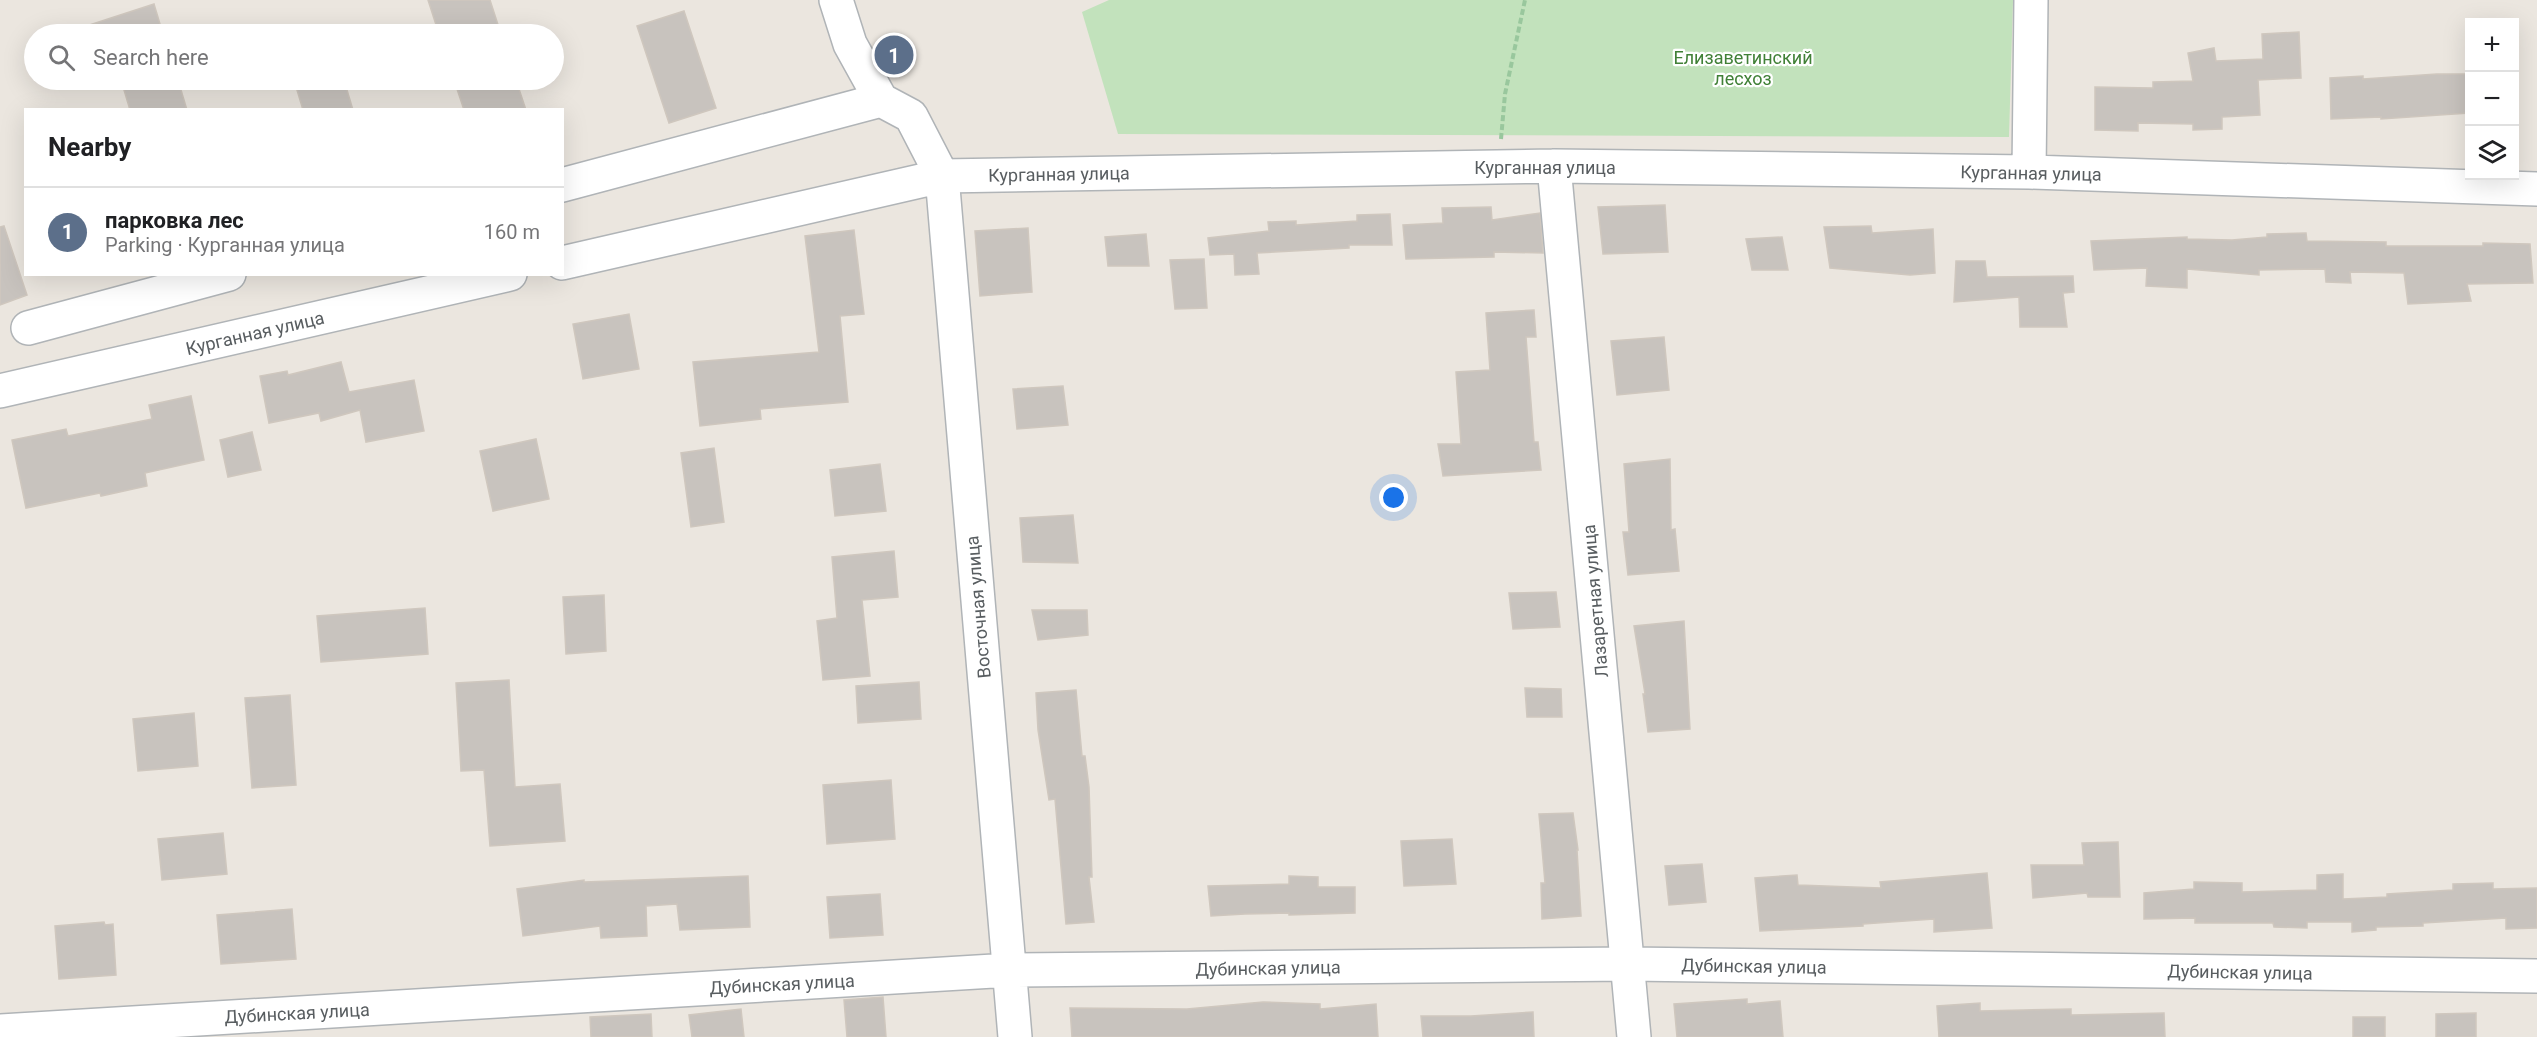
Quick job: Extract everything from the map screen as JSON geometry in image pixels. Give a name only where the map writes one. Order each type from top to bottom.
[{"type":"street","points":[[836,0],[850,44],[881,100],[911,116],[942,176]]},
{"type":"street","points":[[2029,172],[2031,0]]},
{"type":"street","points":[[564,184],[881,100]]},
{"type":"street","name":"Курганная улица","points":[[564,262],[942,176],[1554,166],[2029,172],[2537,189]]},
{"type":"street","name":"Лазаретная улица","points":[[1554,166],[1634,1037]]},
{"type":"street","name":"Восточная улица","points":[[942,176],[1015,1037]]},
{"type":"street","points":[[28,328],[222,276]]},
{"type":"street","name":"Курганная улица","points":[[0,391],[501,276]]},
{"type":"street","name":"Дубинская улица","points":[[0,1032],[1010,970],[1629,964],[2537,976]]},
{"type":"path","points":[[1498,166],[1505,94],[1525,0]]},
{"type":"green space","name":"Елизаветинский лесхоз","points":[[1109,0],[2013,0],[2009,137],[1118,134],[1082,12]]},
{"type":"building","points":[[428,0],[490,0],[498,24],[436,24]]},
{"type":"building","points":[[154,4],[160,24],[92,24]]},
{"type":"building","points":[[684,11],[716,108],[669,123],[637,26]]},
{"type":"building","points":[[2299,32],[2301,78],[2258,80],[2260,115],[2222,117],[2222,129],[2193,130],[2193,124],[2138,123],[2138,131],[2095,130],[2095,87],[2153,88],[2153,82],[2193,81],[2188,53],[2214,48],[2216,61],[2263,59],[2262,34]]},
{"type":"building","points":[[2465,74],[2465,113],[2381,119],[2381,117],[2331,119],[2330,78],[2363,76],[2363,79]]},
{"type":"building","points":[[124,90],[181,90],[186,108],[129,108]]},
{"type":"building","points":[[297,90],[347,90],[352,108],[302,108]]},
{"type":"building","points":[[457,90],[519,90],[525,108],[463,108]]},
{"type":"building","points":[[1665,205],[1668,252],[1603,254],[1598,207]]},
{"type":"building","points":[[1491,207],[1492,220],[1540,213],[1543,253],[1494,252],[1494,257],[1406,259],[1403,225],[1443,223],[1442,208]]},
{"type":"building","points":[[1390,214],[1392,245],[1349,245],[1349,248],[1257,253],[1259,274],[1235,275],[1234,254],[1210,255],[1208,238],[1269,231],[1268,222],[1296,221],[1296,225],[1357,221],[1357,215]]},
{"type":"building","points":[[4,226],[27,295],[0,305],[0,227]]},
{"type":"building","points":[[1871,226],[1872,233],[1933,229],[1935,273],[1910,275],[1830,268],[1824,227]]},
{"type":"building","points":[[1028,228],[1032,292],[980,296],[975,231]]},
{"type":"building","points":[[854,230],[864,314],[840,316],[848,402],[760,409],[761,419],[700,426],[693,362],[819,352],[805,236]]},
{"type":"building","points":[[2306,233],[2307,241],[2386,242],[2386,246],[2530,244],[2533,283],[2467,284],[2471,301],[2408,304],[2404,273],[2350,272],[2351,283],[2326,282],[2325,269],[2259,270],[2259,275],[2187,269],[2187,288],[2146,286],[2147,268],[2094,270],[2091,241],[2187,237],[2187,239],[2232,240],[2267,237],[2267,234]]},
{"type":"building","points":[[1146,234],[1149,266],[1108,266],[1105,237]]},
{"type":"building","points":[[1782,237],[1788,270],[1752,270],[1746,239]]},
{"type":"building","points":[[1204,259],[1207,308],[1175,309],[1170,260]]},
{"type":"building","points":[[1956,261],[1985,261],[1987,277],[2073,276],[2074,292],[2063,293],[2067,327],[2020,327],[2019,297],[1954,302]]},
{"type":"building","points":[[1534,310],[1536,337],[1526,337],[1534,442],[1538,442],[1541,470],[1443,476],[1438,444],[1461,444],[1456,372],[1490,370],[1486,313]]},
{"type":"building","points":[[629,314],[639,369],[583,379],[573,324]]},
{"type":"building","points":[[1664,337],[1669,390],[1617,395],[1611,341]]},
{"type":"building","points":[[341,362],[349,392],[414,380],[424,431],[366,442],[360,410],[321,421],[319,413],[269,423],[260,376],[287,371],[288,375]]},
{"type":"building","points":[[1063,386],[1068,425],[1017,429],[1013,389]]},
{"type":"building","points":[[191,396],[204,460],[145,473],[147,486],[26,508],[12,440],[66,429],[68,436],[152,419],[149,405]]},
{"type":"building","points":[[252,432],[261,470],[228,477],[220,440]]},
{"type":"building","points":[[536,439],[549,499],[493,511],[480,451]]},
{"type":"building","points":[[714,448],[724,522],[691,527],[681,453]]},
{"type":"building","points":[[1670,459],[1671,530],[1675,529],[1679,571],[1628,575],[1623,532],[1629,532],[1624,464]]},
{"type":"building","points":[[880,464],[886,511],[835,516],[830,470]]},
{"type":"building","points":[[1073,515],[1078,563],[1023,562],[1020,518]]},
{"type":"building","points":[[894,551],[898,597],[862,600],[870,676],[823,680],[817,621],[837,618],[832,557]]},
{"type":"building","points":[[1556,592],[1560,627],[1513,629],[1509,593]]},
{"type":"building","points":[[604,595],[606,651],[566,654],[563,597]]},
{"type":"building","points":[[425,608],[428,654],[321,662],[317,616]]},
{"type":"building","points":[[1032,610],[1087,610],[1088,635],[1038,640]]},
{"type":"building","points":[[1684,621],[1690,729],[1648,732],[1643,694],[1645,694],[1634,626]]},
{"type":"building","points":[[509,680],[515,787],[560,784],[565,841],[490,846],[484,770],[461,771],[456,683]]},
{"type":"building","points":[[919,682],[921,719],[858,723],[856,686]]},
{"type":"building","points":[[1525,688],[1561,689],[1562,717],[1527,717]]},
{"type":"building","points":[[1076,690],[1082,756],[1085,756],[1089,787],[1092,877],[1089,877],[1094,922],[1066,924],[1055,799],[1049,800],[1038,730],[1036,693]]},
{"type":"building","points":[[290,695],[296,785],[252,788],[245,698]]},
{"type":"building","points":[[194,713],[198,766],[138,771],[133,719]]},
{"type":"building","points":[[891,780],[895,839],[827,844],[823,785]]},
{"type":"building","points":[[1573,813],[1578,850],[1581,916],[1542,919],[1541,883],[1545,883],[1539,814]]},
{"type":"building","points":[[223,833],[227,874],[162,880],[158,839]]},
{"type":"building","points":[[1452,839],[1456,884],[1404,886],[1401,841]]},
{"type":"building","points":[[2118,842],[2120,897],[2088,897],[2087,893],[2033,898],[2031,865],[2084,865],[2082,843]]},
{"type":"building","points":[[1702,864],[1706,902],[1669,905],[1665,866]]},
{"type":"building","points":[[1987,873],[1992,928],[1934,932],[1934,919],[1863,924],[1863,926],[1760,931],[1755,878],[1797,875],[1798,885],[1881,888],[1880,882]]},
{"type":"building","points":[[2343,874],[2343,899],[2453,890],[2453,884],[2493,883],[2493,889],[2537,888],[2537,928],[2506,929],[2506,918],[2423,923],[2423,926],[2376,927],[2376,930],[2352,932],[2352,922],[2307,922],[2307,928],[2274,927],[2273,923],[2195,923],[2195,918],[2144,919],[2144,893],[2194,889],[2194,882],[2242,883],[2242,892],[2317,890],[2317,875]]},
{"type":"building","points":[[748,876],[750,927],[680,930],[677,904],[646,906],[647,936],[601,938],[600,926],[523,936],[517,889],[584,880],[584,882]]},
{"type":"building","points":[[1289,876],[1318,877],[1318,887],[1355,887],[1355,913],[1211,916],[1208,886],[1289,884]]},
{"type":"building","points":[[880,894],[883,935],[830,938],[827,897]]},
{"type":"building","points":[[292,909],[296,959],[221,964],[217,915]]},
{"type":"building","points":[[104,922],[105,925],[113,924],[116,975],[59,979],[55,926]]},
{"type":"building","points":[[883,997],[886,1037],[847,1037],[844,1000]]},
{"type":"building","points":[[1747,999],[1747,1004],[1780,1001],[1783,1037],[1677,1037],[1674,1004]]},
{"type":"building","points":[[1263,1002],[1320,1004],[1320,1009],[1376,1004],[1378,1037],[1072,1037],[1070,1008],[1187,1009]]},
{"type":"building","points":[[1980,1003],[1980,1011],[2071,1009],[2071,1015],[2164,1013],[2165,1037],[1939,1037],[1937,1006]]},
{"type":"building","points":[[741,1009],[744,1037],[692,1037],[689,1015]]},
{"type":"building","points":[[1533,1012],[1534,1037],[1423,1037],[1421,1016]]},
{"type":"building","points":[[2476,1013],[2476,1037],[2436,1037],[2436,1014]]},
{"type":"building","points":[[651,1014],[652,1037],[591,1037],[590,1017]]},
{"type":"building","points":[[2353,1017],[2385,1017],[2385,1037],[2353,1037]]},
{"type":"place","name":"парковка лес","points":[[894,55]]}]
